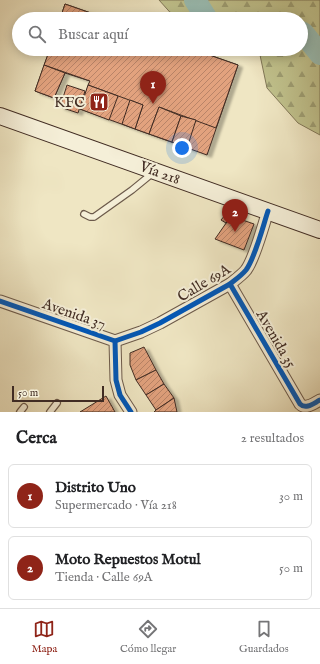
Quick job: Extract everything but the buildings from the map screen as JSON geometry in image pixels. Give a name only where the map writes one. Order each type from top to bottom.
[{"type":"main road","name":"Vía 218","points":[[0,116],[320,230]]},
{"type":"street","name":"Calle 69A","points":[[115,341],[141,332],[230,284],[243,273],[248,266],[268,212]]},
{"type":"street","name":"Avenida 35","points":[[230,284],[302,406],[306,407],[320,400]]},
{"type":"street","name":"Avenida 37","points":[[0,301],[115,341],[116,380],[120,395],[131,412]]},
{"type":"lane","points":[[84,214],[94,217],[156,172]]},
{"type":"lane","points":[[50,412],[57,403]]},
{"type":"lane","points":[[20,412],[24,407]]},
{"type":"green space","points":[[159,0],[320,0],[320,135],[298,123],[267,88],[260,56],[308,56],[308,12],[170,12]]},
{"type":"waterway","points":[[195,0],[203,12]]},
{"type":"waterway","points":[[308,39],[320,54]]},
{"type":"cycle path","points":[[115,341],[141,332],[160,323],[230,284],[240,276],[246,270],[253,258],[268,211]]},
{"type":"cycle path","points":[[230,284],[300,404],[302,406],[307,406],[320,400]]},
{"type":"cycle path","points":[[0,301],[115,341],[116,380],[120,395],[131,412]]},
{"type":"place","name":"KFC","points":[[99,102]]},
{"type":"place","name":"Distrito Uno","points":[[153,104]]},
{"type":"place","name":"Moto Repuestos Motul","points":[[235,232]]}]
